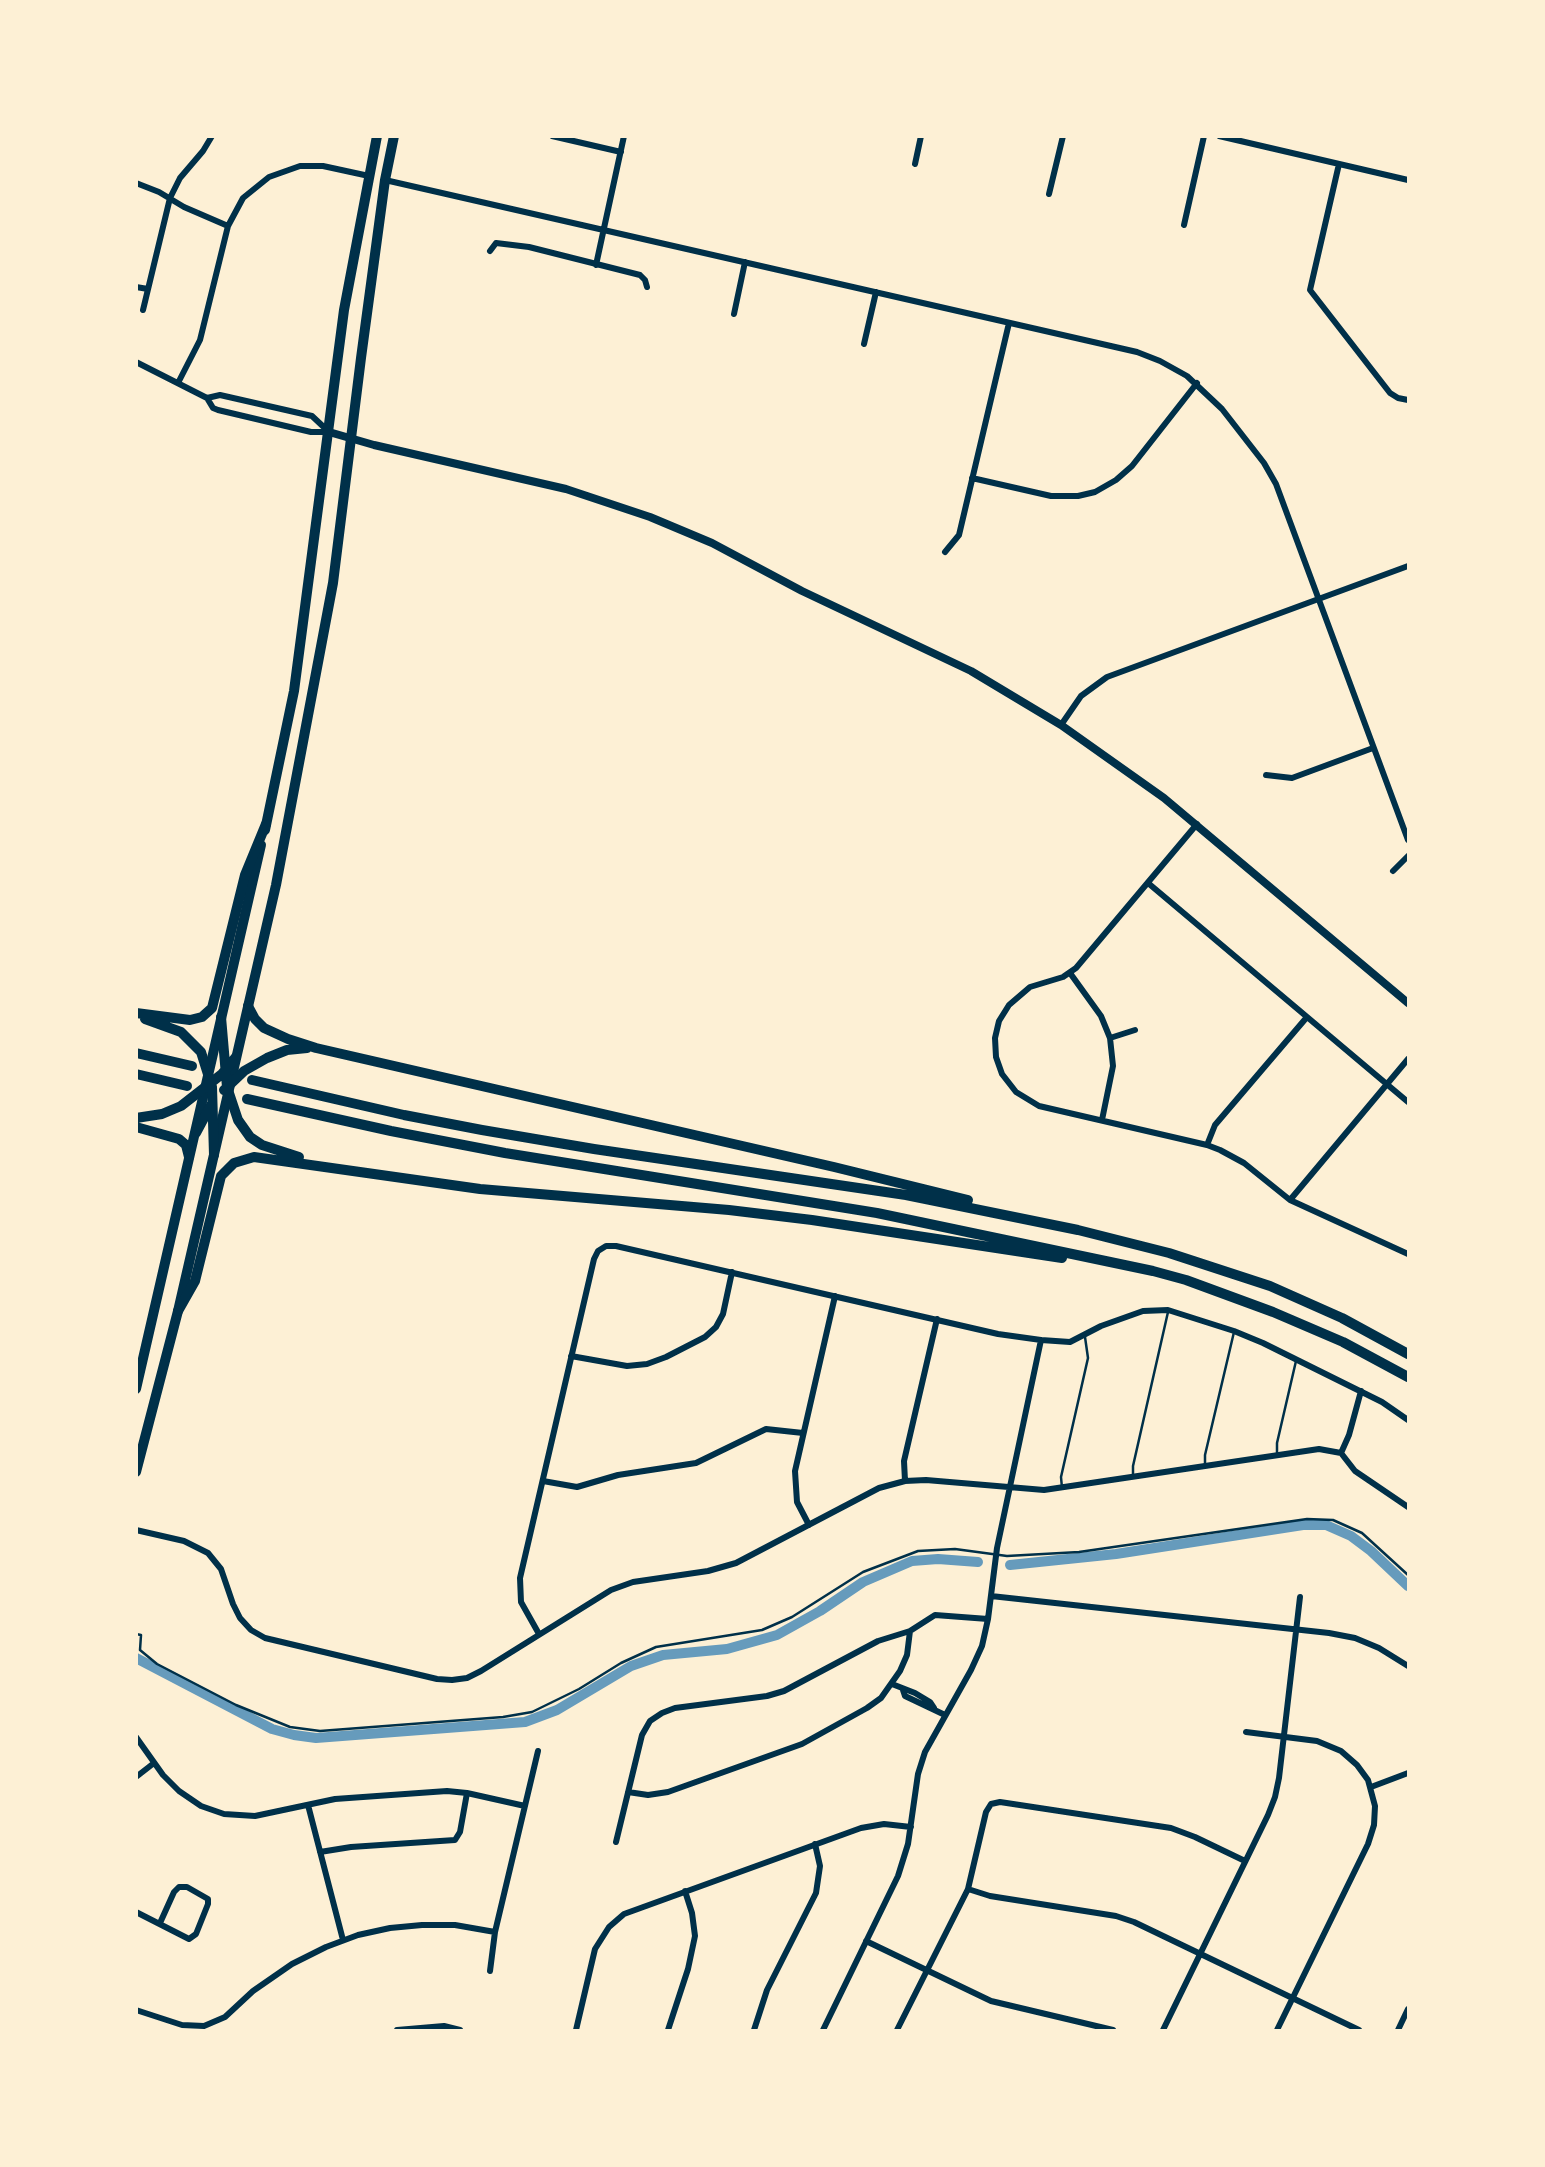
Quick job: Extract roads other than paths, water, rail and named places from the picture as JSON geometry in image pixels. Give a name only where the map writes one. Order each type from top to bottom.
[{"type":"highway","points":[[136,1014],[190,1020],[202,1017],[212,1007],[245,875],[266,824]]},
{"type":"highway","points":[[248,1006],[264,1028],[316,1048],[846,1170],[1170,1253],[1270,1286],[1342,1318],[1409,1354]]},
{"type":"highway","points":[[136,1014],[173,1028],[190,1038],[201,1052],[212,1104],[214,1155]]},
{"type":"highway","points":[[221,1017],[224,1072],[240,1124],[258,1143],[278,1152],[335,1167]]},
{"type":"highway","points":[[196,1133],[212,1104],[244,1071],[287,1050],[316,1048]]},
{"type":"highway","points":[[136,1053],[192,1066]]},
{"type":"highway","points":[[136,1118],[155,1116],[177,1109],[224,1072],[236,1057]]},
{"type":"highway","points":[[136,1074],[187,1086]]},
{"type":"highway","points":[[252,1080],[482,1130],[852,1186],[1078,1230]]},
{"type":"highway","points":[[247,1099],[505,1153],[877,1213],[1121,1264],[1186,1280],[1256,1305],[1343,1342],[1409,1377]]},
{"type":"highway","points":[[136,1127],[179,1139],[186,1145],[190,1157]]},
{"type":"highway","points":[[178,1311],[195,1281],[218,1184],[226,1170],[240,1161],[258,1157],[480,1189],[729,1210],[812,1220],[1067,1259],[1121,1264]]},
{"type":"main road","points":[[136,1389],[209,1082],[294,691],[344,310],[377,136]]},
{"type":"main road","points":[[136,1472],[178,1311],[276,885],[333,583],[385,180],[394,136]]},
{"type":"street","points":[[143,310],[170,198],[176,184],[204,151],[212,136]]},
{"type":"street","points":[[552,136],[621,152]]},
{"type":"street","points":[[596,265],[624,136]]},
{"type":"street","points":[[915,164],[921,136]]},
{"type":"street","points":[[1049,194],[1063,136]]},
{"type":"street","points":[[1184,226],[1204,136]]},
{"type":"street","points":[[1219,136],[1409,180]]},
{"type":"street","points":[[1339,164],[1310,289],[1390,393],[1409,400]]},
{"type":"street","points":[[178,383],[200,340],[228,226],[236,208],[251,190],[279,172],[312,165],[369,176]]},
{"type":"street","points":[[385,180],[1137,352],[1170,366],[1197,383],[1222,409],[1270,473],[1409,840]]},
{"type":"street","points":[[136,183],[159,192],[184,208],[228,226]]},
{"type":"street","points":[[489,251],[496,243],[509,244],[640,275],[645,280],[646,287]]},
{"type":"street","points":[[734,314],[745,262]]},
{"type":"street","points":[[136,287],[148,289]]},
{"type":"street","points":[[864,344],[876,292]]},
{"type":"street","points":[[945,552],[958,535],[1009,323]]},
{"type":"street","points":[[136,362],[206,398],[213,408],[222,411],[311,432],[329,432],[574,491],[671,525],[734,554],[802,591],[942,656],[1061,725],[1130,772],[1197,824],[1409,1003]]},
{"type":"street","points":[[972,478],[1060,497],[1095,492],[1116,480],[1132,466],[1197,383]]},
{"type":"street","points":[[206,398],[220,396],[312,416],[329,432]]},
{"type":"street","points":[[1061,725],[1081,696],[1107,677],[1409,566]]},
{"type":"street","points":[[1266,775],[1292,778],[1373,748]]},
{"type":"street","points":[[1197,824],[1070,973],[1030,987],[1009,1005],[996,1029],[996,1057],[1006,1081],[1021,1097],[1046,1108],[1207,1145],[1244,1163],[1290,1200],[1409,1254]]},
{"type":"street","points":[[1393,871],[1409,856]]},
{"type":"street","points":[[1148,883],[1409,1102]]},
{"type":"street","points":[[1070,973],[1101,1016],[1110,1038],[1113,1066],[1102,1120]]},
{"type":"street","points":[[1207,1145],[1215,1125],[1307,1017]]},
{"type":"street","points":[[1110,1038],[1135,1030]]},
{"type":"street","points":[[1290,1200],[1409,1059]]},
{"type":"street","points":[[539,1633],[522,1602],[519,1589],[594,1259],[602,1248],[616,1245],[998,1334],[1041,1339],[1070,1342],[1101,1326],[1143,1311],[1168,1310],[1234,1331],[1297,1359],[1361,1391],[1409,1420]]},
{"type":"street","points":[[571,1356],[627,1366],[647,1364],[705,1337],[716,1327],[723,1314],[732,1272]]},
{"type":"street","points":[[809,1525],[797,1502],[795,1471],[835,1296]]},
{"type":"street","points":[[905,1481],[904,1461],[937,1319]]},
{"type":"street","points":[[823,2031],[898,1876],[911,1828],[921,1763],[977,1658],[988,1619],[996,1555],[1041,1339]]},
{"type":"street","points":[[1341,1453],[1349,1436],[1361,1391]]},
{"type":"street","points":[[542,1481],[576,1487],[618,1475],[696,1463],[766,1429],[803,1433]]},
{"type":"street","points":[[136,1530],[184,1541],[208,1553],[221,1569],[240,1618],[258,1635],[272,1642],[452,1681],[474,1675],[601,1595],[622,1585],[727,1567],[879,1488],[905,1481],[926,1480],[1044,1490],[1313,1448],[1341,1453],[1355,1471],[1409,1507]]},
{"type":"street","points":[[991,1596],[1296,1629],[1355,1638],[1379,1648],[1409,1666]]},
{"type":"street","points":[[1163,2031],[1275,1797],[1300,1597]]},
{"type":"street","points":[[616,1842],[642,1735],[650,1721],[662,1713],[776,1693],[878,1641],[910,1630],[935,1615],[988,1619]]},
{"type":"street","points":[[628,1792],[662,1794],[795,1747],[872,1705],[892,1684],[906,1655],[910,1630]]},
{"type":"street","points":[[892,1684],[903,1690],[905,1696],[945,1715]]},
{"type":"street","points":[[1246,1732],[1317,1741],[1341,1751],[1357,1765],[1371,1787],[1375,1816],[1368,1844],[1277,2031]]},
{"type":"street","points":[[136,1737],[154,1763],[184,1796],[201,1806],[224,1814],[255,1816],[335,1799],[447,1791],[525,1806]]},
{"type":"street","points":[[491,1971],[495,1932],[538,1751]]},
{"type":"street","points":[[136,1777],[154,1763]]},
{"type":"street","points":[[1371,1787],[1409,1773]]},
{"type":"street","points":[[320,1852],[351,1847],[455,1840],[460,1832],[467,1793]]},
{"type":"street","points":[[897,2031],[968,1889],[986,1812],[991,1804],[1000,1802],[1171,1828],[1245,1861]]},
{"type":"street","points":[[308,1805],[343,1940]]},
{"type":"street","points":[[576,2031],[595,1949],[603,1934],[624,1914],[876,1824],[911,1828]]},
{"type":"street","points":[[754,2031],[767,1990],[816,1893],[820,1866],[815,1844]]},
{"type":"street","points":[[136,1912],[160,1923],[164,1928],[192,1938],[196,1934],[208,1899],[187,1887],[179,1887],[160,1923]]},
{"type":"street","points":[[968,1889],[990,1896],[1125,1919],[1359,2031]]},
{"type":"street","points":[[668,2031],[688,1969],[695,1936],[685,1891]]},
{"type":"street","points":[[136,2010],[197,2027],[219,2021],[279,1972],[343,1940],[382,1930],[422,1925],[455,1925],[495,1932]]},
{"type":"street","points":[[866,1941],[973,1994],[1000,2004],[1113,2031]]},
{"type":"street","points":[[1398,2031],[1409,2009]]},
{"type":"street","points":[[166,2031],[170,2021]]},
{"type":"street","points":[[397,2031],[429,2026],[450,2027],[460,2031]]},
{"type":"lane","points":[[1133,1476],[1168,1310]]},
{"type":"lane","points":[[1205,1465],[1205,1455],[1234,1331]]},
{"type":"lane","points":[[1062,1488],[1061,1477],[1088,1358],[1084,1335]]},
{"type":"lane","points":[[1277,1454],[1277,1443],[1297,1359]]},
{"type":"lane","points":[[136,1634],[141,1635],[140,1650],[156,1664],[236,1705],[290,1727],[320,1731],[503,1717],[532,1712],[656,1647],[762,1630],[792,1617],[863,1572],[918,1551],[955,1549],[996,1555],[1079,1552],[1307,1519],[1333,1520],[1362,1533],[1409,1574]]},
{"type":"waterway","points":[[1010,1565],[1116,1554],[1303,1525],[1326,1525],[1351,1536],[1408,1586]]},
{"type":"waterway","points":[[136,1658],[272,1729],[294,1735],[316,1738],[525,1722],[557,1710],[631,1666],[663,1655],[727,1649],[777,1635],[820,1611],[863,1582],[912,1561],[938,1559],[978,1562]]}]
